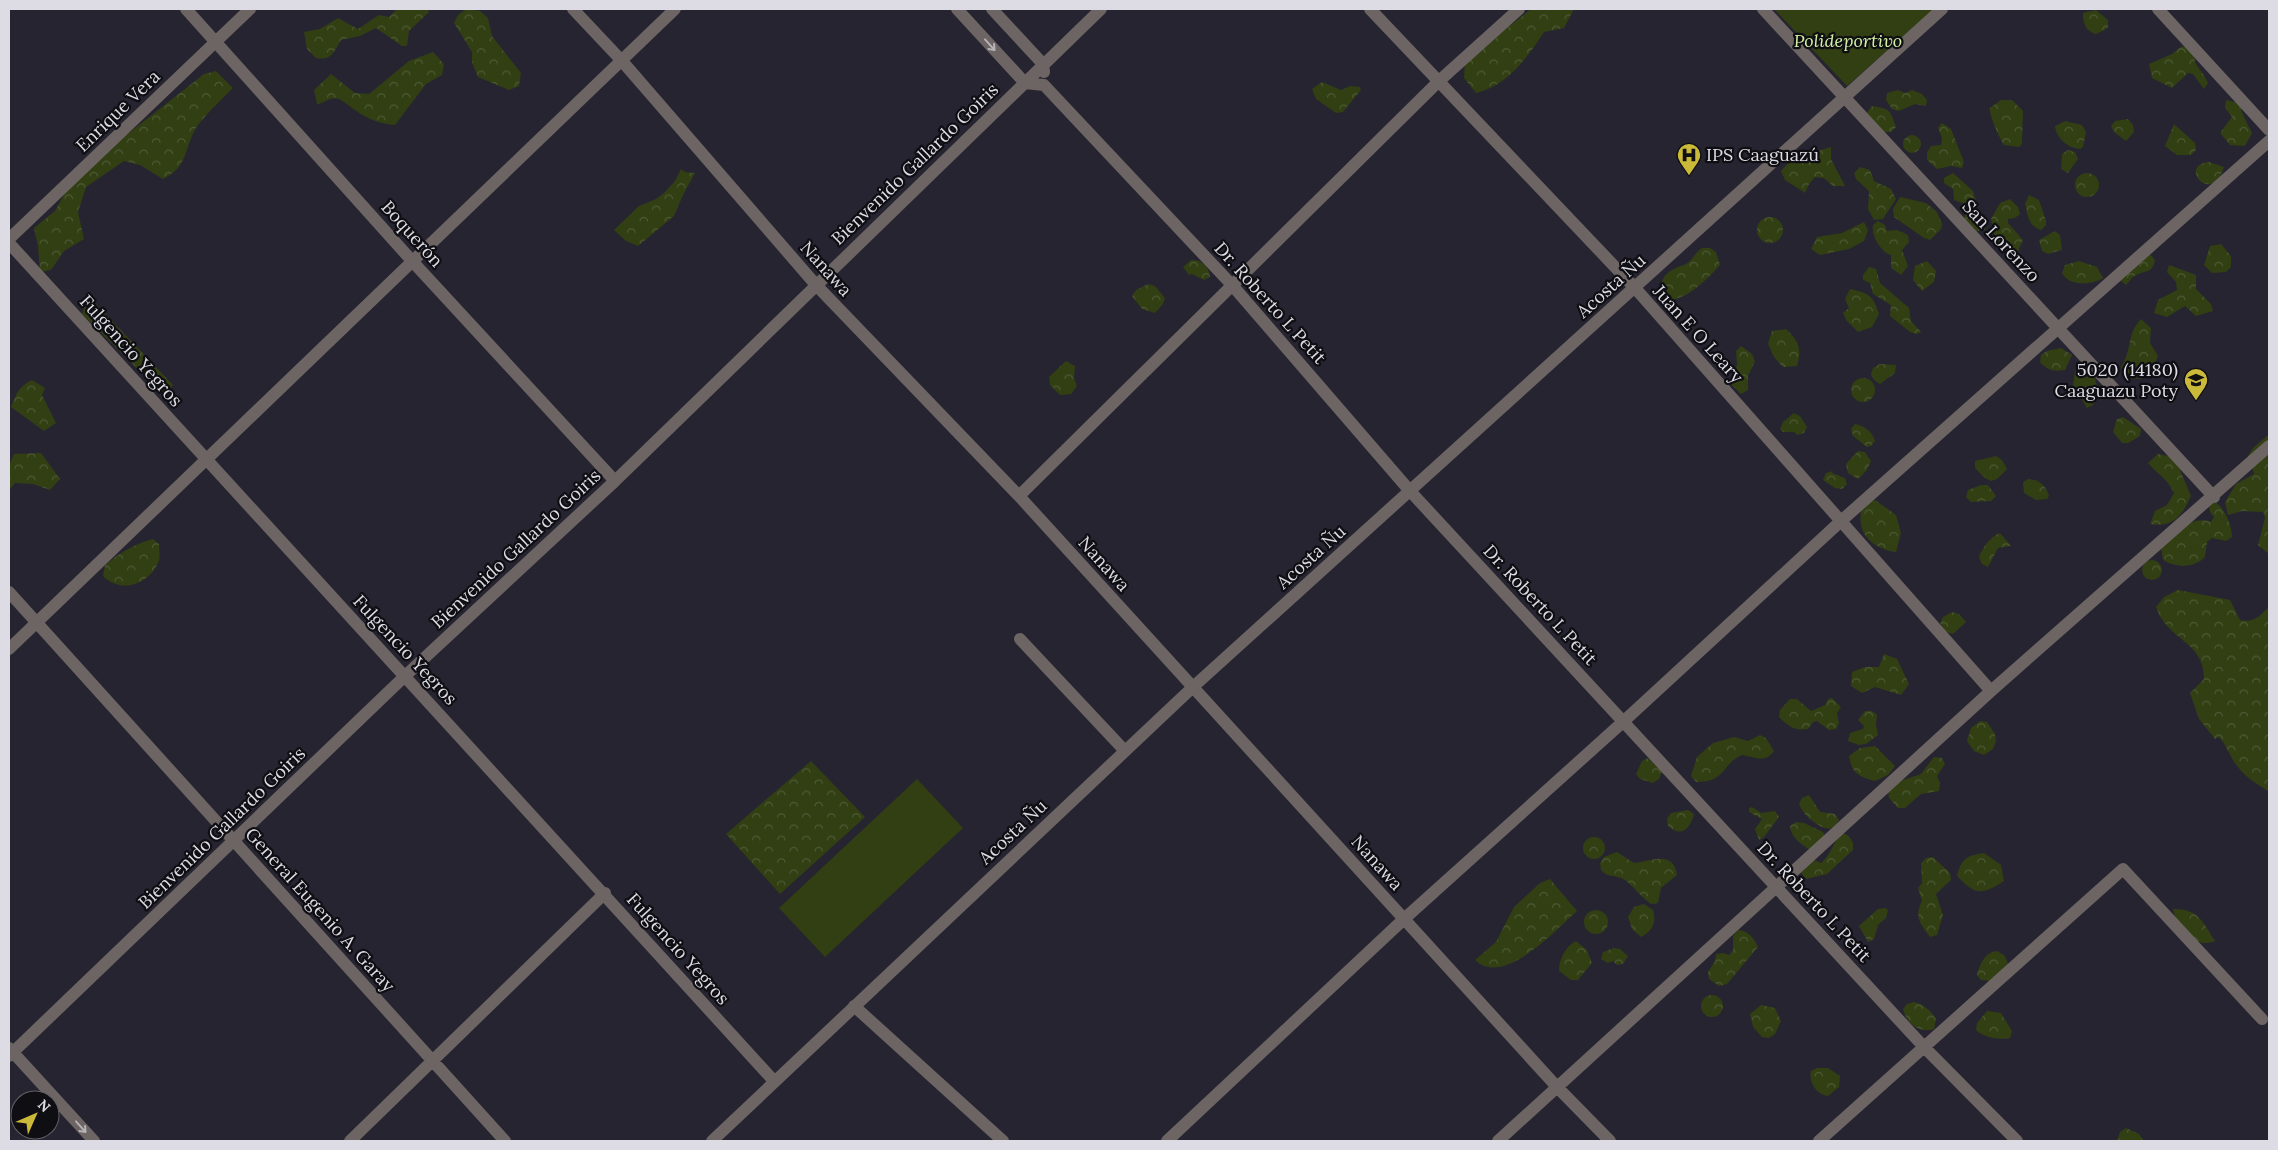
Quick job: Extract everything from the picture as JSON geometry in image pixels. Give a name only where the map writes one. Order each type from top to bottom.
[{"type":"street","name":"Boquerón","points":[[186,9],[413,262],[615,481]]},
{"type":"street","name":"Enrique Vera","points":[[9,239],[250,9]]},
{"type":"street","name":"Nanawa","points":[[573,9],[622,61],[816,285],[1019,496],[1557,1087],[1610,1141]]},
{"type":"street","points":[[9,649],[675,9]]},
{"type":"street","points":[[957,9],[1025,83],[1044,85],[1043,64],[992,9]]},
{"type":"street","name":"Bienvenido Gallardo Goiris","points":[[10,1052],[234,841],[405,676],[615,481],[1101,9]]},
{"type":"street","name":"Juan E O Leary","points":[[1370,9],[1635,288],[1991,691]]},
{"type":"street","points":[[1019,496],[1439,81],[1519,9]]},
{"type":"street","name":"San Lorenzo","points":[[1763,9],[2214,497]]},
{"type":"street","name":"Acosta Ñu","points":[[712,1141],[1193,687],[1942,9]]},
{"type":"street","points":[[2158,9],[2269,130]]},
{"type":"street","name":"Dr. Roberto L Petit","points":[[1044,85],[1232,285],[1410,491],[1924,1047],[2018,1141]]},
{"type":"street","points":[[1167,1141],[1404,918],[1624,721],[1841,521],[2269,141]]},
{"type":"street","name":"Fulgencio Yegros","points":[[9,243],[605,893],[774,1081]]},
{"type":"street","points":[[1498,1141],[1991,691],[2267,453]]},
{"type":"street","name":"General Eugenio A. Garay","points":[[9,592],[505,1141]]},
{"type":"street","points":[[1020,639],[1124,751]]},
{"type":"street","points":[[1819,1141],[2123,869],[2262,1019]]},
{"type":"street","points":[[350,1141],[605,893]]},
{"type":"street","points":[[854,1006],[1003,1141]]},
{"type":"street","points":[[10,1052],[94,1141]]},
{"type":"green space","points":[[397,9],[428,9],[429,12],[409,31],[407,46],[402,46],[376,28],[360,36],[341,40],[329,57],[316,58],[307,49],[304,32],[320,29],[338,18],[358,29],[379,15],[389,17]]},
{"type":"green space","points":[[466,9],[480,11],[488,18],[492,36],[521,73],[519,86],[509,90],[478,77],[472,62],[472,52],[454,23],[458,15]]},
{"type":"green space","points":[[1531,9],[1574,9],[1564,28],[1544,32],[1531,52],[1507,77],[1497,84],[1476,93],[1464,78],[1465,61]]},
{"type":"green space","name":"Polideportivo","points":[[1774,9],[1934,9],[1847,86]]},
{"type":"green space","points":[[2096,10],[2108,20],[2108,28],[2096,34],[2089,31],[2085,26],[2083,13]]},
{"type":"green space","points":[[2182,46],[2194,52],[2195,61],[2208,83],[2204,89],[2193,74],[2188,73],[2172,88],[2152,78],[2149,64],[2172,54]]},
{"type":"green space","points":[[433,52],[444,64],[442,75],[426,84],[395,125],[385,124],[369,118],[336,98],[317,104],[314,90],[331,74],[355,93],[369,94],[409,61]]},
{"type":"green space","points":[[216,71],[233,88],[198,125],[178,168],[163,179],[140,165],[124,161],[86,187],[78,212],[84,239],[64,251],[51,270],[40,272],[38,246],[34,228],[55,211],[69,185],[120,140],[204,74]]},
{"type":"green space","points":[[1322,82],[1341,90],[1350,86],[1360,87],[1361,90],[1343,112],[1336,113],[1316,99],[1312,89]]},
{"type":"green space","points":[[1898,90],[1905,93],[1912,90],[1922,94],[1927,100],[1926,106],[1915,104],[1899,111],[1892,109],[1886,100],[1887,93]]},
{"type":"green space","points":[[2001,100],[2012,100],[2023,111],[2022,144],[2019,147],[2004,145],[1993,121],[1990,108]]},
{"type":"green space","points":[[2226,100],[2239,103],[2252,133],[2245,146],[2230,145],[2220,133],[2232,117],[2225,108]]},
{"type":"green space","points":[[1872,106],[1889,111],[1896,127],[1891,132],[1883,132],[1866,114]]},
{"type":"green space","points":[[2128,119],[2133,125],[2134,132],[2126,141],[2114,132],[2111,126],[2115,121]]},
{"type":"green space","points":[[2065,121],[2082,125],[2086,132],[2083,147],[2080,149],[2067,144],[2058,135],[2055,126]]},
{"type":"green space","points":[[1942,123],[1951,129],[1964,162],[1962,168],[1951,166],[1937,169],[1927,160],[1927,153],[1931,146],[1941,145],[1942,138],[1938,128]]},
{"type":"green space","points":[[2174,124],[2195,143],[2196,150],[2191,155],[2177,155],[2165,146]]},
{"type":"green space","points":[[1912,135],[1918,138],[1921,144],[1918,150],[1912,153],[1906,150],[1903,144],[1906,138]]},
{"type":"green space","points":[[1831,147],[1831,159],[1845,186],[1833,186],[1824,178],[1815,177],[1805,193],[1785,180],[1781,171],[1792,159]]},
{"type":"green space","points":[[2068,150],[2075,152],[2078,159],[2068,173],[2061,169],[2062,154]]},
{"type":"green space","points":[[2209,162],[2224,167],[2219,178],[2212,184],[2206,184],[2200,181],[2196,170],[2200,165]]},
{"type":"green space","points":[[1860,167],[1870,170],[1874,181],[1891,189],[1896,199],[1883,219],[1874,220],[1868,209],[1869,191],[1856,179],[1854,173]]},
{"type":"green space","points":[[681,169],[685,172],[695,173],[674,216],[638,246],[626,241],[614,230],[639,206],[656,199],[664,193],[675,181]]},
{"type":"green space","points":[[1953,173],[1973,191],[1976,201],[1971,206],[1954,200],[1953,189],[1944,183],[1944,178]]},
{"type":"green space","points":[[2087,173],[2096,176],[2099,185],[2096,194],[2087,197],[2078,194],[2075,185],[2078,176]]},
{"type":"green space","points":[[2029,195],[2039,200],[2046,221],[2046,225],[2041,230],[2033,226],[2028,216],[2025,204]]},
{"type":"green space","points":[[1900,197],[1926,203],[1937,212],[1942,224],[1941,229],[1930,240],[1924,238],[1894,217],[1893,209]]},
{"type":"green space","points":[[2010,199],[2018,207],[2020,214],[2015,218],[2008,219],[2008,223],[2023,240],[2018,251],[2014,253],[2003,249],[1997,241],[1991,219],[2000,203]]},
{"type":"green space","points":[[1968,209],[1977,211],[1985,223],[1985,230],[1975,231],[1964,218]]},
{"type":"green space","points":[[1770,217],[1779,221],[1783,230],[1779,239],[1770,243],[1761,239],[1757,230],[1761,221]]},
{"type":"green space","points":[[1878,221],[1885,225],[1887,231],[1897,230],[1908,235],[1909,242],[1902,250],[1908,266],[1901,275],[1891,268],[1891,255],[1880,247],[1875,239],[1873,225]]},
{"type":"green space","points":[[1864,222],[1868,230],[1864,241],[1849,249],[1820,255],[1811,249],[1817,237],[1842,233]]},
{"type":"green space","points":[[2055,231],[2060,235],[2062,250],[2048,254],[2042,251],[2039,240]]},
{"type":"green space","points":[[2221,244],[2231,256],[2231,267],[2226,272],[2212,273],[2204,265],[2210,246]]},
{"type":"green space","points":[[1702,248],[1710,248],[1716,252],[1720,265],[1702,283],[1687,294],[1672,300],[1664,299],[1661,286],[1666,275],[1689,262]]},
{"type":"green space","points":[[2144,252],[2151,255],[2155,260],[2152,268],[2135,276],[2126,285],[2121,281]]},
{"type":"green space","points":[[1191,260],[1204,264],[1210,277],[1204,280],[1192,274],[1189,275],[1183,267]]},
{"type":"green space","points":[[1927,261],[1936,271],[1934,282],[1922,291],[1913,280],[1915,266]]},
{"type":"green space","points":[[2079,261],[2097,267],[2103,278],[2093,282],[2075,283],[2065,278],[2062,273],[2065,265]]},
{"type":"green space","points":[[2169,265],[2196,275],[2196,289],[2211,304],[2213,311],[2196,316],[2185,306],[2167,317],[2154,313],[2158,300],[2177,290],[2176,282],[2167,272]]},
{"type":"green space","points":[[1869,267],[1876,269],[1880,283],[1909,308],[1911,321],[1921,332],[1917,334],[1910,332],[1890,316],[1891,305],[1873,294],[1870,283],[1863,280],[1863,275]]},
{"type":"green space","points":[[1148,284],[1155,286],[1165,298],[1163,304],[1155,313],[1142,309],[1132,296],[1136,290]]},
{"type":"green space","points":[[1850,289],[1866,294],[1875,303],[1879,314],[1872,327],[1858,332],[1847,321],[1843,313],[1849,308],[1845,299]]},
{"type":"green space","points":[[94,302],[173,385],[164,395],[82,314],[85,305]]},
{"type":"green space","points":[[2141,319],[2151,328],[2150,343],[2158,356],[2152,370],[2141,379],[2128,378],[2121,367],[2127,354],[2133,331]]},
{"type":"green space","points":[[1786,329],[1797,341],[1799,355],[1797,366],[1783,367],[1774,357],[1768,344],[1772,331]]},
{"type":"green space","points":[[1741,346],[1752,354],[1755,361],[1748,376],[1748,390],[1741,394],[1732,385],[1732,378],[1737,365],[1736,351]]},
{"type":"green space","points":[[2061,348],[2072,355],[2065,370],[2051,370],[2040,362],[2041,355],[2047,351]]},
{"type":"green space","points":[[1066,361],[1075,366],[1074,378],[1077,386],[1071,394],[1060,395],[1050,385],[1049,377]]},
{"type":"green space","points":[[1880,364],[1896,365],[1895,373],[1880,384],[1874,380],[1871,374],[1873,368]]},
{"type":"green space","points":[[2082,370],[2094,376],[2099,392],[2093,405],[2087,408],[2073,385],[2075,371]]},
{"type":"green space","points":[[1863,378],[1871,382],[1875,390],[1871,398],[1863,402],[1855,398],[1851,390],[1855,382]]},
{"type":"green space","points":[[32,380],[45,388],[42,395],[56,423],[44,431],[11,407],[18,391]]},
{"type":"green space","points":[[1794,413],[1800,416],[1807,427],[1804,433],[1797,435],[1794,432],[1783,432],[1780,429],[1783,422]]},
{"type":"green space","points":[[2123,417],[2141,429],[2140,436],[2128,443],[2122,443],[2113,432],[2117,419]]},
{"type":"green space","points":[[1855,424],[1864,427],[1872,434],[1875,441],[1871,446],[1867,447],[1853,436],[1851,429]]},
{"type":"green space","points":[[2269,434],[2269,554],[2258,545],[2265,518],[2263,512],[2242,511],[2228,515],[2225,502],[2236,484],[2254,474],[2248,456],[2253,448]]},
{"type":"green space","points":[[1858,451],[1865,452],[1871,461],[1867,470],[1858,479],[1848,473],[1846,464]]},
{"type":"green space","points":[[41,453],[60,479],[50,490],[33,484],[15,483],[9,490],[9,465],[14,454]]},
{"type":"green space","points":[[2158,454],[2172,457],[2182,468],[2180,470],[2191,496],[2176,519],[2158,525],[2150,524],[2155,511],[2167,505],[2174,493],[2166,481],[2148,463]]},
{"type":"green space","points":[[1996,456],[2002,460],[2007,469],[1997,479],[1991,481],[1975,468],[1975,461]]},
{"type":"green space","points":[[1833,471],[1832,473],[1845,478],[1847,484],[1842,489],[1835,488],[1823,480],[1826,473]]},
{"type":"green space","points":[[2029,479],[2039,482],[2044,486],[2049,496],[2047,499],[2036,500],[2024,493],[2023,482]]},
{"type":"green space","points":[[1981,485],[1988,485],[1996,496],[1991,501],[1971,502],[1966,497],[1968,490]]},
{"type":"green space","points":[[1875,500],[1896,515],[1901,533],[1896,552],[1886,550],[1871,542],[1862,529],[1861,513],[1863,503]]},
{"type":"green space","points":[[2214,501],[2221,507],[2227,517],[2232,537],[2226,541],[2212,538],[2207,542],[2205,557],[2191,565],[2179,565],[2163,560],[2161,547],[2184,527],[2197,521],[2211,522],[2214,517],[2210,512],[2209,505]]},
{"type":"green space","points":[[2000,533],[2011,546],[1998,548],[1988,567],[1982,564],[1979,557],[1987,543]]},
{"type":"green space","points":[[153,539],[159,544],[159,559],[154,571],[148,577],[141,582],[126,586],[110,582],[103,576],[105,565],[133,546]]},
{"type":"green space","points":[[2152,560],[2159,563],[2162,570],[2159,577],[2152,580],[2145,577],[2142,570],[2145,563]]},
{"type":"green space","points":[[2178,590],[2230,600],[2240,620],[2245,621],[2253,620],[2269,607],[2269,792],[2241,771],[2219,737],[2215,739],[2199,719],[2190,693],[2204,679],[2202,666],[2192,648],[2168,627],[2156,607],[2164,597]]},
{"type":"green space","points":[[1952,612],[1959,614],[1966,622],[1953,634],[1946,632],[1940,623],[1943,617]]},
{"type":"green space","points":[[1884,654],[1897,659],[1909,684],[1901,695],[1875,687],[1862,693],[1851,686],[1852,672],[1865,667],[1879,667]]},
{"type":"green space","points":[[1832,698],[1841,707],[1837,713],[1839,723],[1836,729],[1829,730],[1817,721],[1813,722],[1808,729],[1796,729],[1789,726],[1779,717],[1780,710],[1790,699],[1797,699],[1811,711],[1825,705],[1828,699]]},
{"type":"green space","points":[[1865,711],[1872,711],[1877,715],[1878,735],[1866,744],[1859,745],[1848,741],[1850,733],[1863,729],[1864,726],[1858,720]]},
{"type":"green space","points":[[1980,721],[1987,722],[1995,734],[1996,741],[1993,749],[1984,755],[1974,751],[1967,741],[1971,728]]},
{"type":"green space","points":[[1760,735],[1766,738],[1774,751],[1767,757],[1760,759],[1742,755],[1730,763],[1719,776],[1706,781],[1696,782],[1691,776],[1697,757],[1713,743],[1734,737],[1748,741]]},
{"type":"green space","points":[[1875,746],[1895,766],[1888,775],[1875,781],[1864,778],[1854,771],[1849,756],[1860,748]]},
{"type":"green space","points":[[1934,757],[1942,758],[1945,764],[1937,776],[1940,783],[1939,791],[1921,794],[1905,808],[1898,808],[1889,798],[1888,790],[1900,781],[1921,774]]},
{"type":"green space","points":[[1648,758],[1662,772],[1659,779],[1653,783],[1640,779],[1636,774],[1642,761]]},
{"type":"green space","points":[[811,761],[865,817],[780,894],[726,834]]},
{"type":"green space","points":[[917,779],[963,828],[825,957],[779,908]]},
{"type":"green space","points":[[1809,795],[1820,812],[1835,814],[1839,820],[1835,826],[1829,829],[1820,826],[1804,812],[1799,804],[1802,798]]},
{"type":"green space","points":[[1752,807],[1761,813],[1775,811],[1779,817],[1764,837],[1759,840],[1755,829],[1762,819],[1749,812],[1749,808]]},
{"type":"green space","points":[[1688,810],[1694,814],[1687,828],[1677,831],[1668,826],[1667,819],[1671,813]]},
{"type":"green space","points":[[1796,822],[1804,823],[1823,832],[1826,838],[1812,851],[1798,842],[1793,835],[1790,826]]},
{"type":"green space","points":[[1843,833],[1849,836],[1853,843],[1853,850],[1827,874],[1806,879],[1797,868],[1814,860],[1821,863]]},
{"type":"green space","points":[[1594,837],[1602,840],[1605,848],[1602,856],[1594,859],[1586,856],[1583,848],[1586,840]]},
{"type":"green space","points":[[1617,852],[1634,863],[1660,859],[1671,862],[1675,867],[1677,875],[1661,888],[1658,903],[1651,904],[1625,880],[1607,875],[1601,870],[1600,863],[1604,857]]},
{"type":"green space","points":[[1984,853],[2001,865],[2004,881],[1984,891],[1974,890],[1957,876],[1961,865],[1966,859],[1973,855]]},
{"type":"green space","points":[[1933,857],[1950,873],[1951,880],[1936,894],[1943,915],[1937,935],[1930,937],[1923,928],[1918,916],[1922,901],[1918,888],[1922,883],[1921,863],[1926,858]]},
{"type":"green space","points":[[1550,879],[1577,911],[1543,942],[1514,962],[1500,967],[1487,967],[1475,960],[1496,942],[1514,907],[1540,883]]},
{"type":"green space","points":[[1644,904],[1653,910],[1654,923],[1651,929],[1641,937],[1632,929],[1628,917],[1634,907]]},
{"type":"green space","points":[[1885,908],[1888,910],[1886,918],[1878,925],[1874,939],[1868,942],[1859,926],[1878,909]]},
{"type":"green space","points":[[2173,909],[2189,911],[2194,914],[2203,922],[2215,941],[2207,943],[2193,940],[2178,923]]},
{"type":"green space","points":[[1591,910],[1601,910],[1608,917],[1608,927],[1601,934],[1591,934],[1584,927],[1584,917]]},
{"type":"green space","points":[[1738,930],[1751,936],[1758,947],[1727,984],[1719,986],[1709,979],[1708,972],[1715,961],[1716,954],[1723,953],[1729,955],[1733,950],[1733,936]]},
{"type":"green space","points":[[1576,941],[1587,950],[1592,963],[1578,980],[1571,980],[1559,971],[1559,966],[1566,950]]},
{"type":"green space","points":[[1614,948],[1620,949],[1628,956],[1623,964],[1617,965],[1613,961],[1608,963],[1601,959],[1603,952]]},
{"type":"green space","points":[[1997,951],[2004,955],[2009,965],[1991,981],[1981,980],[1977,975],[1981,963],[1986,956]]},
{"type":"green space","points":[[1712,995],[1720,998],[1723,1006],[1720,1014],[1712,1017],[1704,1014],[1701,1006],[1704,998]]},
{"type":"green space","points":[[1914,1002],[1924,1006],[1934,1016],[1936,1019],[1934,1029],[1919,1029],[1907,1019],[1903,1009],[1907,1004]]},
{"type":"green space","points":[[1761,1005],[1775,1008],[1781,1021],[1775,1034],[1769,1038],[1762,1037],[1753,1027],[1750,1014]]},
{"type":"green space","points":[[1987,1011],[2001,1013],[2012,1031],[2010,1038],[1992,1038],[1976,1030],[1977,1023]]},
{"type":"green space","points":[[1817,1068],[1828,1068],[1840,1076],[1839,1087],[1828,1096],[1817,1091],[1812,1083],[1811,1071]]},
{"type":"green space","points":[[2126,1128],[2139,1134],[2144,1141],[2117,1141],[2120,1132]]},
{"type":"place","name":"IPS Caaguazú","points":[[1689,176]]},
{"type":"place","name":"5020 (14180) Caaguazu Poty","points":[[2196,401]]}]
